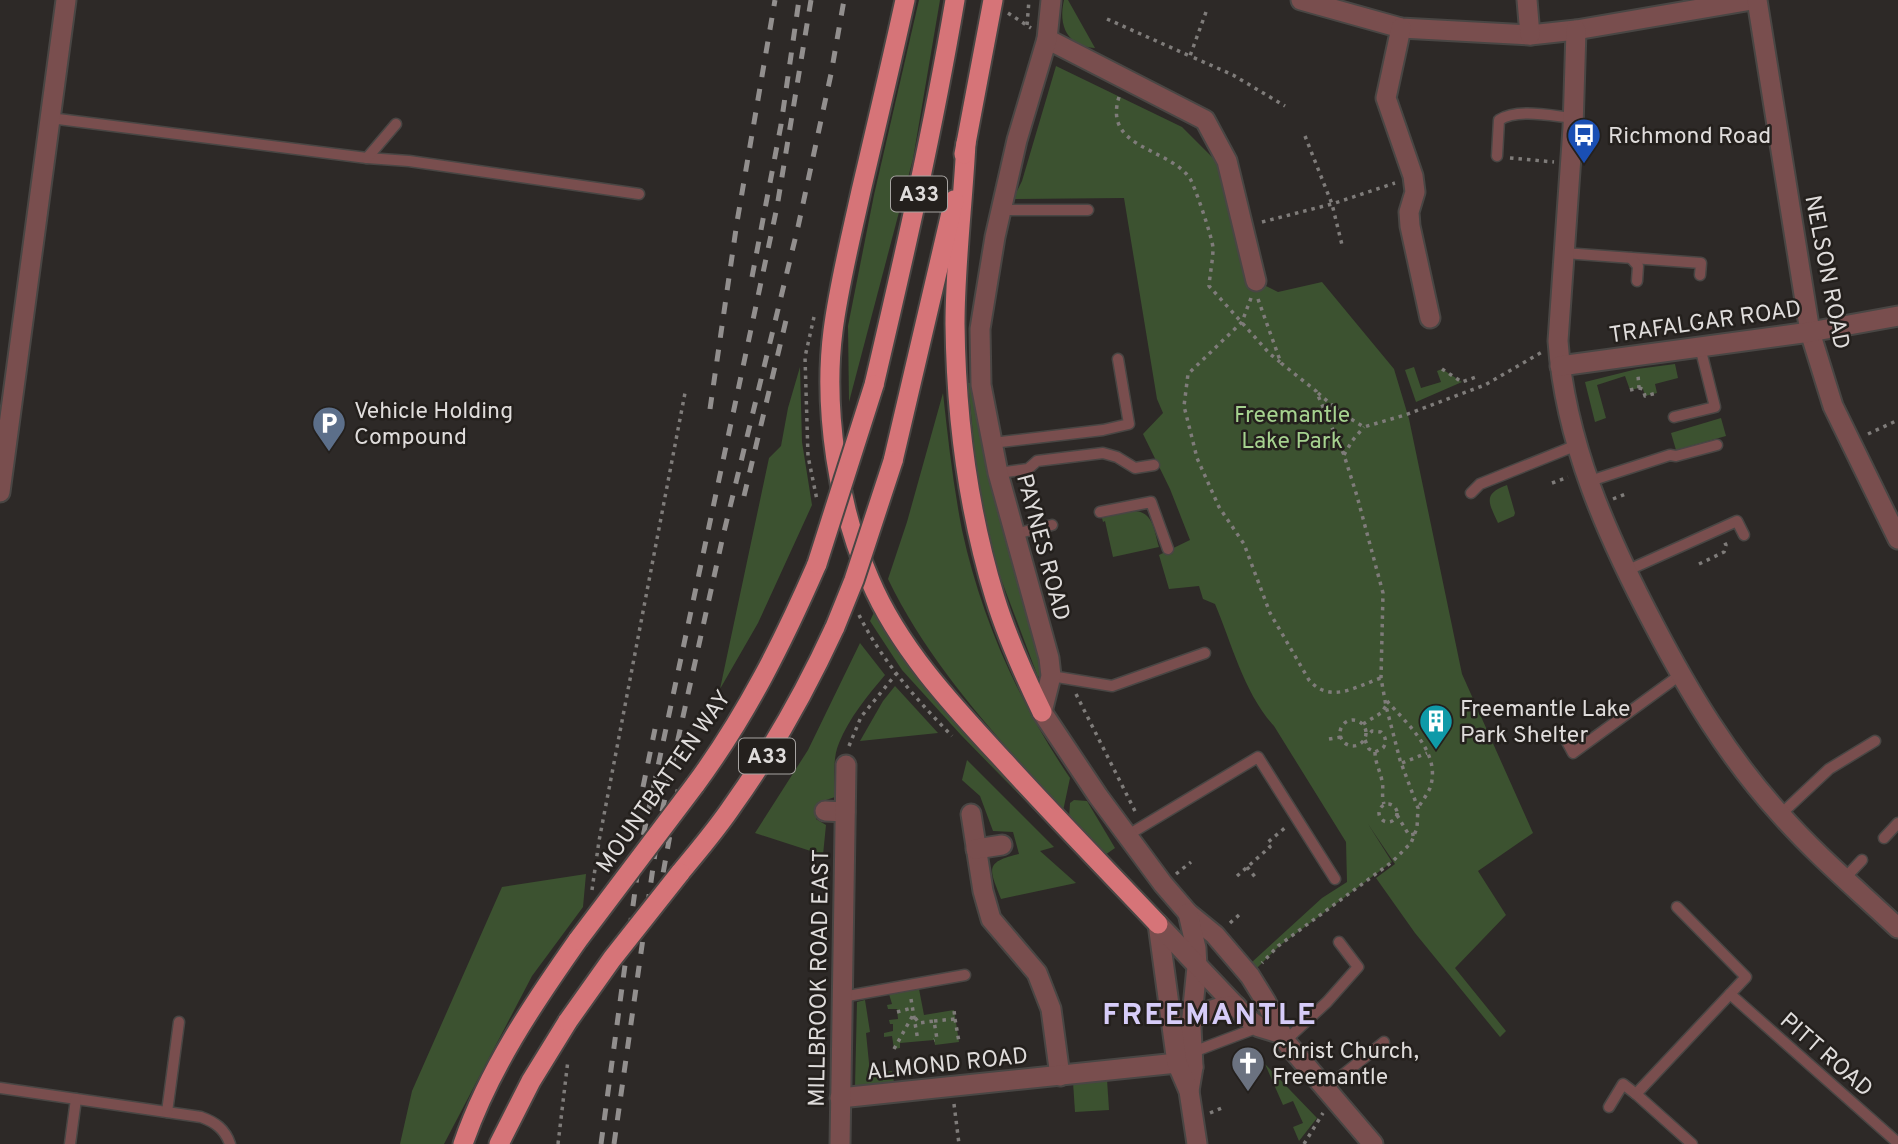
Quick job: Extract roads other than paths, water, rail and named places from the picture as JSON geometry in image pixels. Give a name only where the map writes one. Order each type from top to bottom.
[{"type":"highway","points":[[905,0],[853,227],[833,331],[831,369],[834,435],[847,513],[870,582],[929,675],[962,715],[1158,924]]},
{"type":"highway","name":"MOUNTBATTEN WAY","points":[[463,1144],[493,1073],[524,1018],[578,940],[695,785],[748,705],[773,661],[817,564],[874,386],[918,198],[955,0]]},
{"type":"highway","name":"A33","points":[[499,1144],[530,1081],[568,1021],[612,959],[732,808],[764,761],[808,684],[835,627],[854,580],[892,461],[966,143],[993,1]]},
{"type":"highway","points":[[966,143],[955,322],[965,468],[977,530],[995,599],[1020,666],[1042,712]]},
{"type":"street","points":[[0,492],[66,0]]},
{"type":"street","name":"PAYNES ROAD","points":[[1042,712],[1060,678],[1049,658],[998,473],[981,385],[980,329],[1017,140],[1047,39],[1051,0]]},
{"type":"street","points":[[1301,0],[1401,28],[1530,35],[1576,30],[1754,0]]},
{"type":"street","points":[[1527,0],[1530,35]]},
{"type":"street","name":"NELSON ROAD","points":[[1754,0],[1810,332],[1833,406],[1898,539]]},
{"type":"street","points":[[1401,28],[1386,98],[1413,176],[1415,192],[1409,212],[1410,226],[1430,318]]},
{"type":"street","points":[[1576,30],[1571,164],[1558,341],[1560,366],[1577,445],[1597,505],[1626,571],[1680,675],[1715,733],[1780,815],[1898,928]]},
{"type":"street","points":[[1047,39],[1205,120],[1227,160],[1257,290]]},
{"type":"street","name":"TRAFALGAR ROAD","points":[[1560,366],[1810,332],[1898,316]]},
{"type":"street","points":[[1042,712],[1098,796],[1135,830],[1163,884],[1188,913],[1215,935],[1250,976],[1282,1037],[1373,1144]]},
{"type":"street","name":"MILLBROOK ROAD EAST","points":[[840,1144],[846,765]]},
{"type":"street","points":[[825,811],[845,812]]},
{"type":"street","name":"ALMOND ROAD","points":[[971,814],[983,891],[991,919],[1037,973],[1051,1009],[1060,1076]]},
{"type":"street","points":[[976,849],[1002,845]]},
{"type":"street","points":[[1188,913],[1196,948],[1197,967],[1188,1061],[1189,1091],[1197,1144]]},
{"type":"street","points":[[1158,924],[1197,967],[1259,1027],[1282,1037]]},
{"type":"street","points":[[1158,924],[1188,1061]]},
{"type":"street","points":[[1192,1020],[1221,1006],[1236,1006]]},
{"type":"street","name":"ALMOND ROAD","points":[[840,1098],[1188,1061]]},
{"type":"lane","points":[[1497,156],[1499,120],[1503,117],[1528,114],[1573,118]]},
{"type":"lane","points":[[50,118],[367,158],[409,160],[639,194]]},
{"type":"lane","points":[[367,158],[396,124]]},
{"type":"lane","points":[[1002,210],[1088,210]]},
{"type":"lane","points":[[1564,253],[1701,263],[1700,275]]},
{"type":"lane","points":[[1630,258],[1638,265],[1637,281]]},
{"type":"lane","points":[[1674,417],[1714,407],[1700,347]]},
{"type":"lane","points":[[992,443],[1103,430],[1129,424],[1118,359]]},
{"type":"lane","points":[[1471,493],[1480,484],[1577,445]]},
{"type":"lane","points":[[1590,481],[1670,455],[1676,456],[1717,445]]},
{"type":"lane","points":[[998,473],[1028,469],[1037,461],[1103,453],[1117,457],[1135,468],[1154,465]]},
{"type":"lane","points":[[1100,512],[1151,502],[1168,549]]},
{"type":"lane","points":[[1626,571],[1737,520],[1744,535]]},
{"type":"lane","points":[[1014,535],[1052,525]]},
{"type":"lane","points":[[1060,678],[1112,686],[1206,653]]},
{"type":"lane","points":[[1566,738],[1573,753],[1680,675]]},
{"type":"lane","points":[[1780,815],[1829,769],[1875,741]]},
{"type":"lane","points":[[1135,830],[1258,757],[1335,878]]},
{"type":"lane","points":[[1884,838],[1898,822]]},
{"type":"lane","points":[[1845,878],[1862,860]]},
{"type":"lane","points":[[1636,1094],[1746,977],[1677,907]]},
{"type":"lane","points":[[1282,1037],[1327,1002],[1358,967],[1339,942]]},
{"type":"lane","points":[[841,997],[965,975]]},
{"type":"lane","name":"PITT ROAD","points":[[1730,994],[1898,1143]]},
{"type":"lane","points":[[167,1112],[179,1023]]},
{"type":"lane","points":[[1188,1061],[1259,1027]]},
{"type":"lane","points":[[1329,1093],[1384,1042]]},
{"type":"lane","points":[[1609,1107],[1623,1084],[1692,1144]]},
{"type":"lane","points":[[0,1088],[209,1119],[224,1131],[230,1144]]},
{"type":"lane","points":[[70,1144],[76,1099]]},
{"type":"railway","points":[[710,409],[737,222],[775,0]]},
{"type":"railway","points":[[752,277],[781,125],[799,0]]},
{"type":"railway","points":[[601,1144],[641,846],[777,207],[811,0]]},
{"type":"railway","points":[[614,1144],[659,825],[723,536],[798,227],[844,0]]},
{"type":"railway","points":[[744,496],[788,312]]},
{"type":"railway","points":[[643,787],[655,729]]},
{"type":"railway","points":[[659,896],[680,779]]},
{"type":"place","name":"Richmond Road","points":[[1584,165]]},
{"type":"place","name":"Vehicle Holding Compound","points":[[329,453]]},
{"type":"place","name":"Freemantle Lake Park Shelter","points":[[1436,751]]},
{"type":"place","name":"Christ Church, Freemantle","points":[[1248,1093]]},
{"type":"district","name":"FREEMANTLE","points":[[1210,1014]]},
{"type":"park label","name":"Freemantle Lake Park","points":[[1292,427]]}]
